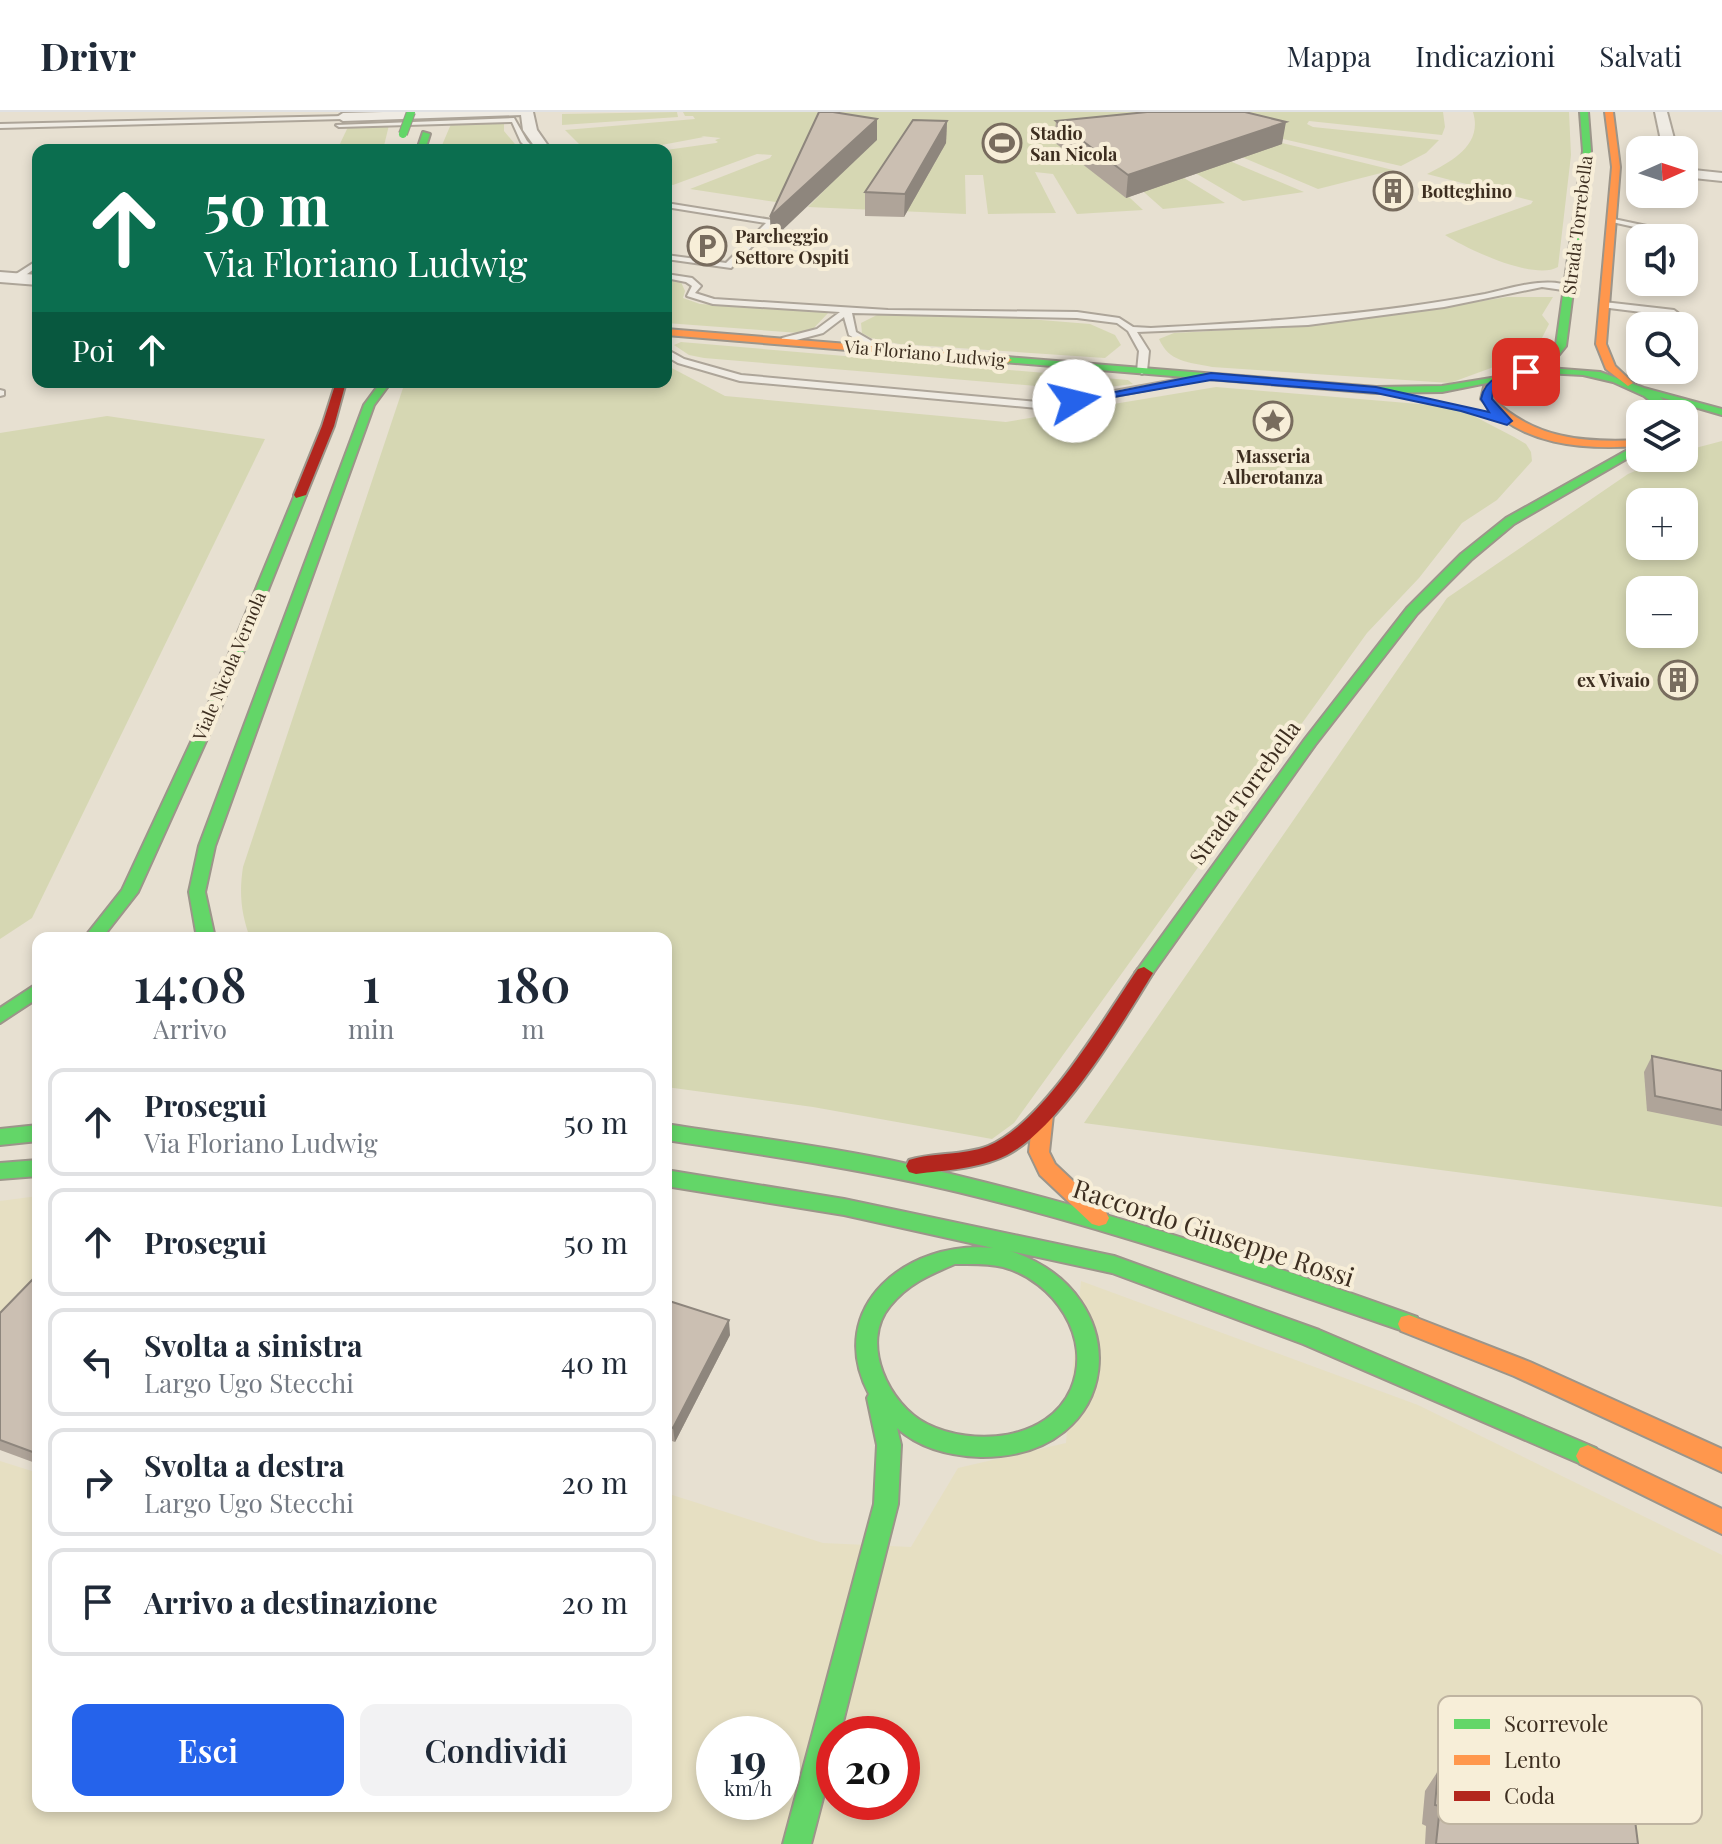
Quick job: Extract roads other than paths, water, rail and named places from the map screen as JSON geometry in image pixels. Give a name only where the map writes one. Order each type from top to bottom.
[{"type":"main road","points":[[400,142],[411,112]]},
{"type":"main road","points":[[424,142],[433,112]]},
{"type":"main road","name":"Strada Torrebella","points":[[1502,378],[1549,360],[1558,353],[1563,339],[1587,151],[1584,112]]},
{"type":"main road","name":"Strada Torrebella","points":[[1609,112],[1616,154],[1602,357],[1612,371],[1633,385]]},
{"type":"main road","name":"Via Floriano Ludwig","points":[[672,332],[1376,390]]},
{"type":"main road","points":[[1376,390],[1442,389],[1502,378],[1575,372],[1633,385],[1722,412]]},
{"type":"main road","points":[[1502,378],[1488,389],[1486,399],[1493,411],[1542,450],[1544,460]]},
{"type":"main road","points":[[1633,385],[1659,400]]},
{"type":"main road","name":"Viale Nicola Vernola","points":[[98,932],[130,892],[213,710],[328,426],[339,388]]},
{"type":"main road","name":"Viale Nicola Vernola","points":[[205,932],[197,892],[207,846],[369,405],[382,388]]},
{"type":"main road","points":[[1376,390],[1451,405]]},
{"type":"main road","points":[[1474,411],[1513,425],[1589,444],[1626,445]]},
{"type":"main road","points":[[1510,521],[1626,453]]},
{"type":"main road","points":[[1510,521],[1531,487]]},
{"type":"main road","name":"Strada Torrebella","points":[[894,1169],[969,1159],[1002,1149],[1043,1115],[1378,652],[1412,611],[1455,568],[1510,521]]},
{"type":"main road","points":[[0,1017],[32,993]]},
{"type":"main road","points":[[1043,1115],[1039,1152],[1047,1169],[1100,1220]]},
{"type":"main road","name":"Raccordo Giuseppe Rossi","points":[[672,1133],[894,1169],[1100,1220],[1343,1298],[1479,1351],[1722,1461]]},
{"type":"main road","points":[[0,1137],[32,1134]]},
{"type":"main road","points":[[0,1171],[32,1168]]},
{"type":"main road","points":[[672,1179],[844,1207],[1114,1265],[1311,1337],[1597,1460],[1722,1522]]},
{"type":"main road","points":[[924,1224],[988,1255]]},
{"type":"main road","points":[[797,1844],[886,1504],[889,1445],[879,1398],[865,1367],[864,1336],[874,1307],[893,1282],[920,1264],[953,1255],[1114,1265]]},
{"type":"main road","points":[[879,1398],[902,1422],[933,1440],[969,1449],[1007,1448],[1042,1436],[1069,1415],[1086,1387],[1091,1356],[1085,1325],[1068,1297],[1043,1275],[1012,1260]]},
{"type":"main road","points":[[942,1458],[969,1449]]},
{"type":"main road","points":[[886,1504],[907,1483]]},
{"type":"street","points":[[341,121],[518,112]]},
{"type":"street","points":[[527,112],[530,130],[540,144]]},
{"type":"street","points":[[1661,112],[1667,136]]},
{"type":"street","points":[[1698,174],[1722,177]]},
{"type":"street","points":[[8,278],[32,280]]},
{"type":"lane","points":[[0,126],[514,120],[526,144]]},
{"type":"lane","points":[[672,206],[772,222],[728,266],[672,258]]},
{"type":"lane","points":[[1612,220],[1630,224]]},
{"type":"lane","points":[[8,278],[32,265]]},
{"type":"lane","points":[[672,277],[689,280],[697,286],[690,294],[701,299],[847,311],[1077,315],[1119,321],[1131,329],[1144,351],[1142,371]]},
{"type":"lane","points":[[1131,329],[1151,331],[1308,322],[1444,304],[1542,285],[1570,288]]},
{"type":"lane","points":[[1604,305],[1665,312]]},
{"type":"lane","points":[[779,341],[820,331],[847,311]]},
{"type":"lane","points":[[847,311],[852,333],[879,349]]},
{"type":"lane","points":[[672,356],[740,378],[1048,406],[1211,376]]},
{"type":"place","name":"Stadio San Nicola","points":[[1002,143]]},
{"type":"place","name":"Botteghino","points":[[1393,191]]},
{"type":"place","name":"Parcheggio Settore Ospiti","points":[[707,246]]},
{"type":"place","name":"Masseria Alberotanza","points":[[1273,421]]},
{"type":"place","name":"ex Vivaio","points":[[1678,680]]}]
